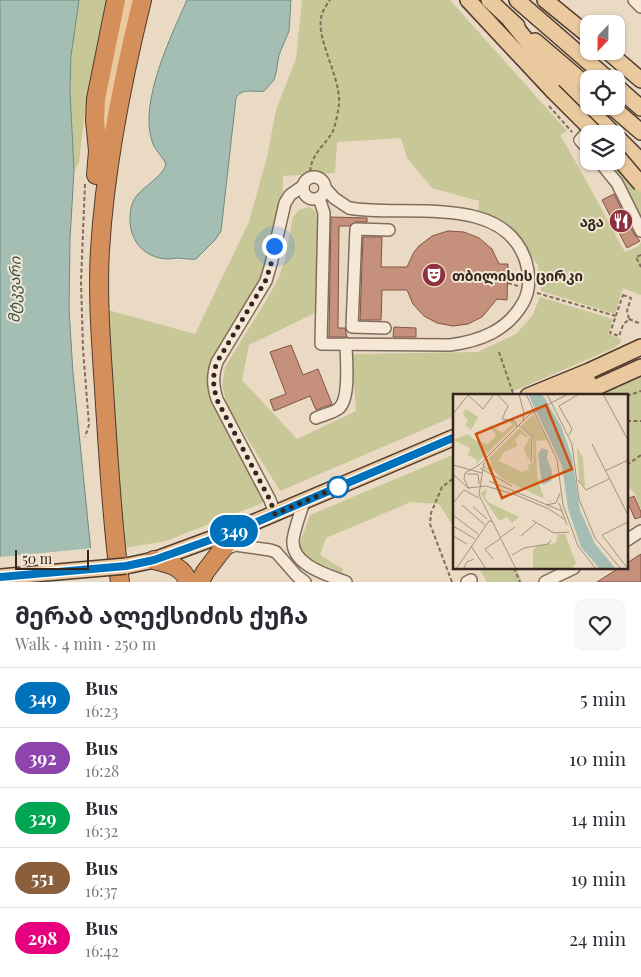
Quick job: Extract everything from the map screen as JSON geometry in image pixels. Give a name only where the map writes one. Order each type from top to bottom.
[{"type":"highway","points":[[109,582],[104,540],[88,306],[90,232],[98,151],[95,120],[96,99],[116,0]]},
{"type":"highway","points":[[123,574],[114,541],[99,298],[100,251],[109,161],[142,0]]},
{"type":"highway","points":[[200,582],[205,572],[238,530]]},
{"type":"highway","points":[[154,560],[177,566],[184,572],[188,582]]},
{"type":"main road","points":[[98,151],[130,0]]},
{"type":"main road","points":[[468,0],[553,91],[596,125]]},
{"type":"main road","points":[[489,0],[580,79]]},
{"type":"main road","points":[[518,0],[598,70]]},
{"type":"main road","points":[[545,0],[580,29]]},
{"type":"main road","points":[[510,20],[596,125]]},
{"type":"main road","points":[[618,60],[641,80]]},
{"type":"main road","points":[[625,94],[641,108]]},
{"type":"main road","points":[[621,115],[641,132]]},
{"type":"main road","points":[[632,156],[641,184]]},
{"type":"main road","points":[[533,394],[589,371],[640,358]]},
{"type":"main road","points":[[562,394],[640,358]]},
{"type":"main road","points":[[579,394],[640,358]]},
{"type":"main road","points":[[0,577],[123,574],[154,560],[238,530],[453,438]]},
{"type":"street","points":[[634,0],[641,7]]},
{"type":"street","points":[[612,170],[641,232]]},
{"type":"street","points":[[275,514],[270,500],[217,400],[213,376],[217,362],[266,280],[281,214],[290,196],[306,182],[320,179],[334,198],[348,208],[462,214],[489,221],[511,235],[519,245],[528,267],[528,285],[525,299],[512,319],[488,336],[476,341],[450,345],[321,344],[324,212],[319,198]]},
{"type":"street","points":[[306,182],[306,196],[312,199],[319,198],[324,194],[325,188]]},
{"type":"street","points":[[386,328],[352,327],[356,229],[389,230]]},
{"type":"street","points":[[316,418],[339,408],[344,400],[346,392],[346,344]]},
{"type":"street","points":[[304,502],[293,543],[299,558],[308,566],[346,582]]},
{"type":"street","points":[[628,539],[641,532]]},
{"type":"street","points":[[222,551],[235,545],[276,552],[297,576],[305,582]]},
{"type":"street","points":[[545,582],[570,570]]},
{"type":"path","points":[[306,182],[318,150],[333,131],[339,105],[338,85],[320,22],[322,13],[330,0]]},
{"type":"path","points":[[86,182],[81,281],[83,349],[90,425],[86,438]]},
{"type":"path","points":[[641,255],[636,257],[641,268]]},
{"type":"path","points":[[539,293],[616,316]]},
{"type":"path","points":[[623,295],[631,298],[627,311],[629,320],[623,324],[619,336],[610,333],[623,295]]},
{"type":"path","points":[[629,320],[641,324]]},
{"type":"path","points":[[499,352],[513,394]]},
{"type":"path","points":[[628,396],[641,391]]},
{"type":"path","points":[[628,421],[641,421]]},
{"type":"path","points":[[628,464],[641,455]]},
{"type":"path","points":[[452,582],[430,524],[431,513],[442,487],[453,479]]},
{"type":"path","points":[[515,570],[520,582]]},
{"type":"shaded area","points":[[79,0],[109,0],[85,111],[79,163],[74,170],[70,85],[75,21]]},
{"type":"shaded area","points":[[302,0],[450,0],[567,131],[560,135],[625,252],[639,246],[641,242],[641,295],[623,288],[615,314],[541,291],[538,265],[513,234],[478,214],[479,201],[432,188],[407,158],[401,138],[337,142],[335,173],[283,176],[282,228],[263,278],[208,372],[207,383],[210,401],[265,502],[166,541],[124,548],[112,394],[108,310],[195,334],[249,222],[267,157],[276,110],[296,59]]},
{"type":"shaded area","points":[[608,170],[624,170],[641,191],[641,224]]},
{"type":"shaded area","points":[[309,207],[314,210],[319,219],[315,313],[249,345],[242,380],[297,439],[356,411],[352,354],[478,352],[516,334],[532,316],[540,297],[613,319],[608,334],[621,339],[621,342],[614,348],[507,394],[453,394],[453,417],[280,491],[228,407],[222,386],[225,367],[279,277],[285,260],[293,217],[299,210]]},
{"type":"shaded area","points":[[641,373],[641,510],[635,494],[628,487],[628,394],[596,394]]},
{"type":"shaded area","points":[[453,455],[453,526],[439,504],[411,502],[326,538],[320,555],[343,569],[342,573],[308,558],[299,545],[310,515]]},
{"type":"shaded area","points":[[480,570],[517,570],[522,582],[487,582]]},
{"type":"water","name":"მტკვარი","points":[[0,0],[79,0],[71,56],[70,91],[74,170],[70,239],[69,309],[73,373],[94,582],[0,582]]},
{"type":"water","points":[[187,0],[291,0],[289,31],[279,55],[274,80],[264,91],[245,91],[236,98],[221,231],[215,240],[196,259],[169,259],[153,256],[141,248],[133,235],[130,214],[135,198],[161,173],[166,164],[152,141],[149,125],[150,108],[153,89],[165,50]]},
{"type":"pier","points":[[93,548],[96,582],[0,582],[0,557]]},
{"type":"building","name":"აგა","points":[[614,194],[634,234],[640,241],[627,248],[602,200]]},
{"type":"building","points":[[331,217],[367,218],[367,222],[356,222],[349,226],[339,226],[338,328],[345,328],[347,337],[329,337]]},
{"type":"building","name":"თბილისის ცირკი","points":[[448,231],[464,232],[479,238],[492,249],[499,264],[508,264],[507,300],[497,299],[482,317],[468,324],[453,326],[437,323],[424,316],[413,304],[407,290],[382,290],[381,320],[360,320],[363,237],[382,237],[381,267],[407,267],[419,246],[432,236]]},
{"type":"building","points":[[394,327],[416,328],[416,337],[393,337]]},
{"type":"building","points":[[291,345],[303,375],[318,369],[332,404],[316,410],[310,396],[274,411],[270,400],[286,394],[270,352]]},
{"type":"building","points":[[634,496],[641,512],[641,517],[635,519],[628,503],[628,499]]},
{"type":"building","points":[[641,554],[641,582],[597,582],[616,570],[628,570],[628,562]]},
{"type":"bus line","name":"349","points":[[0,577],[126,566],[154,560],[238,530],[453,438]]},
{"type":"place","name":"აგა","points":[[621,221]]},
{"type":"place","name":"თბილისის ცირკი","points":[[434,275]]},
{"type":"route","points":[[274,246],[266,280],[214,369],[214,391],[270,500],[275,514],[338,487]]}]
